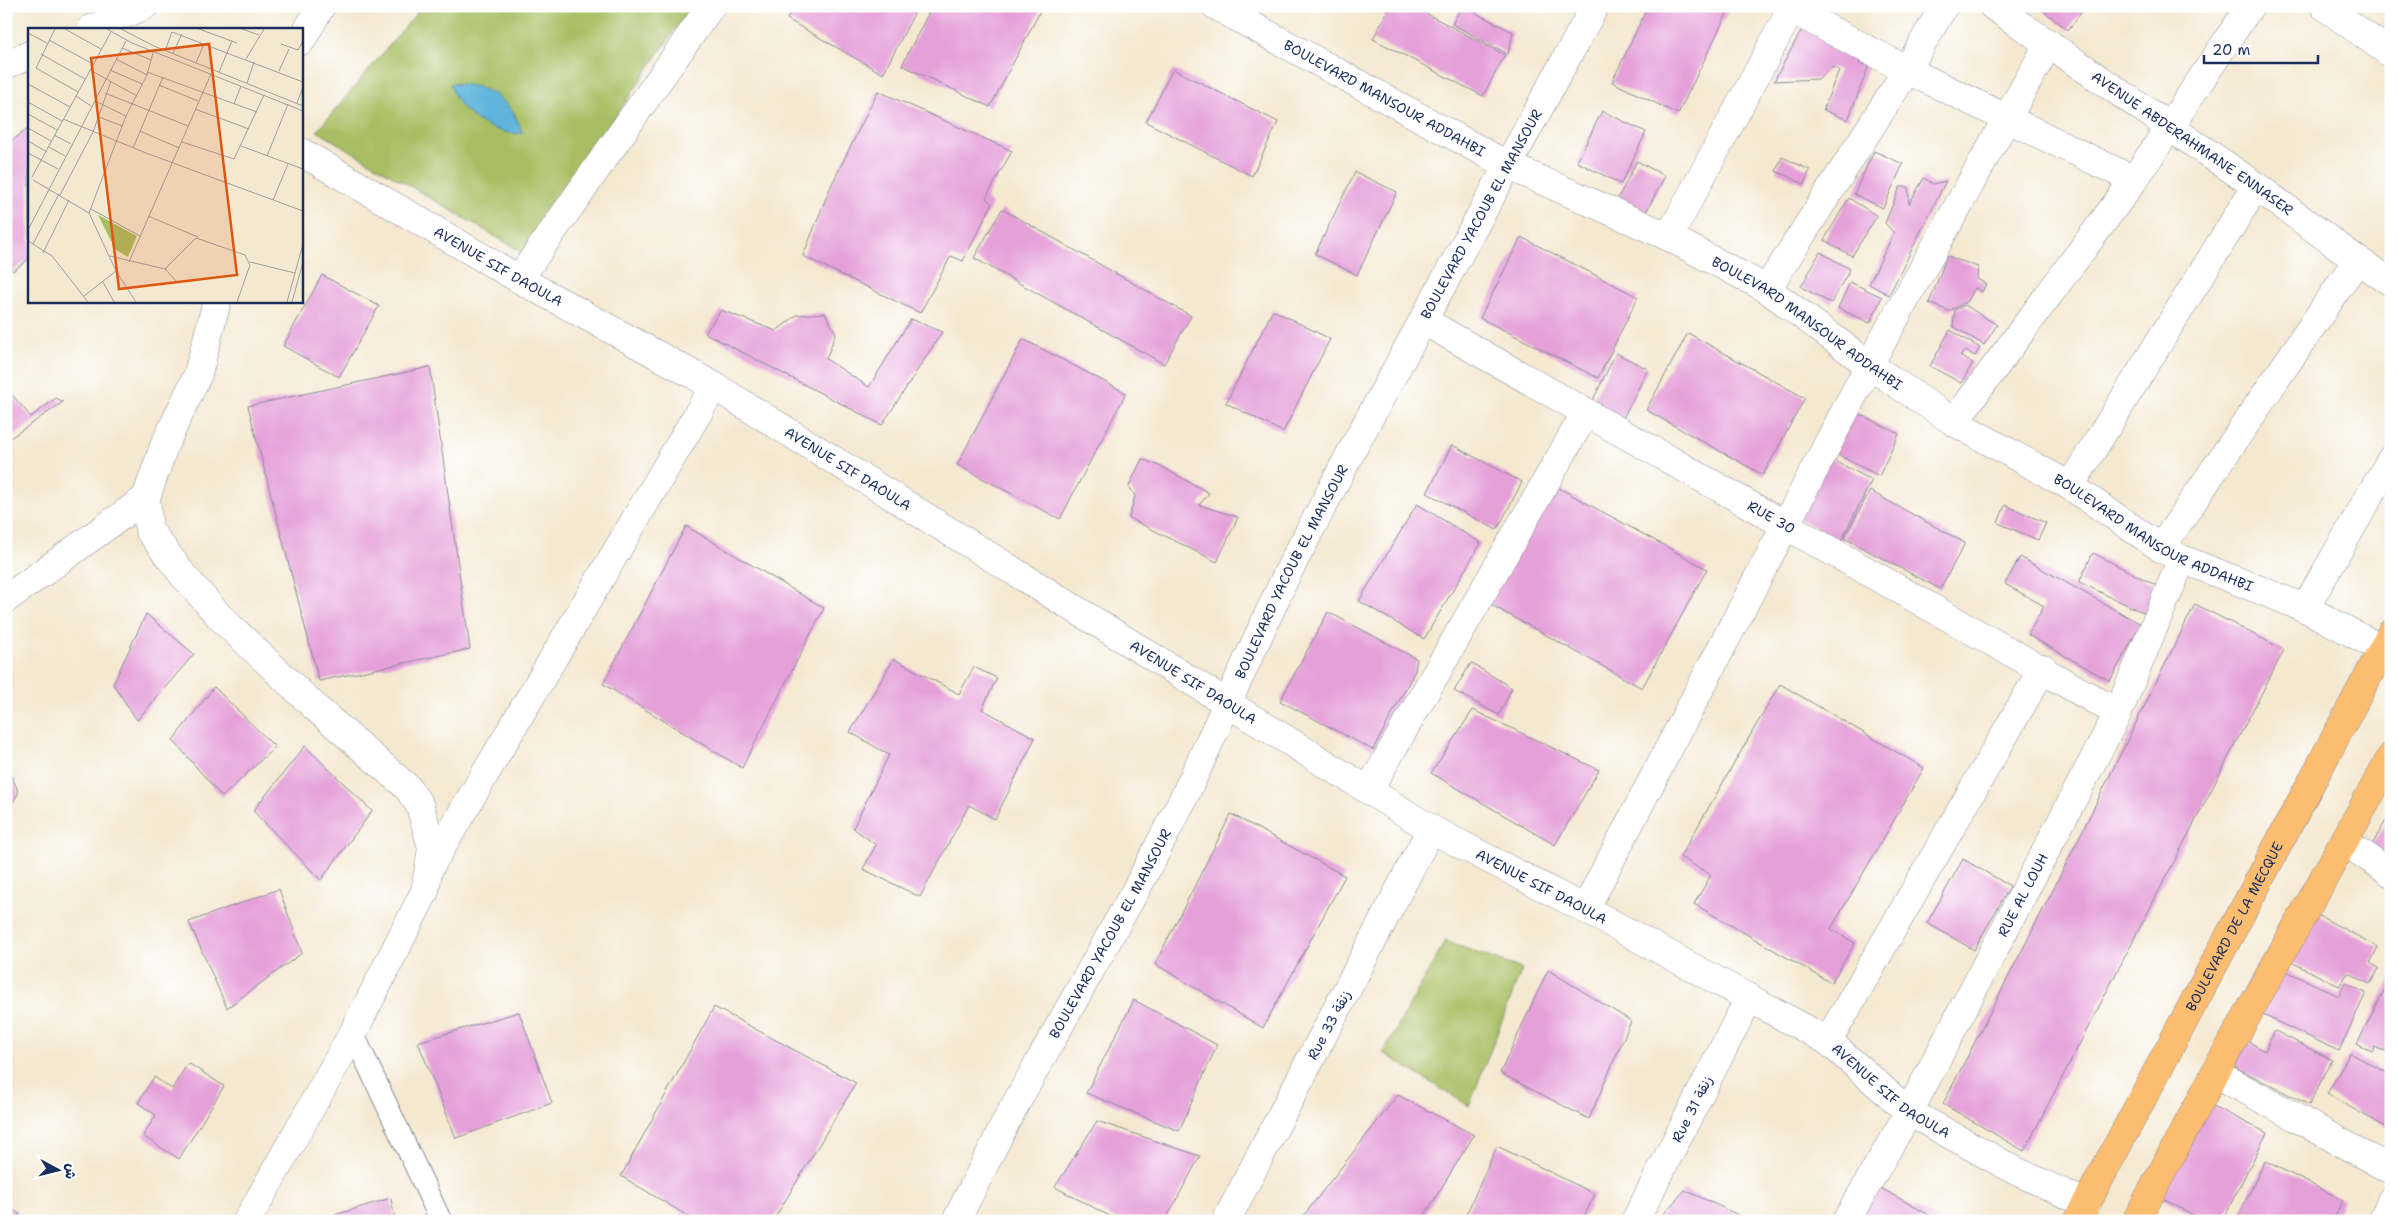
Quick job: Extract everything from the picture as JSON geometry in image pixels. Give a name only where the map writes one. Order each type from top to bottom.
[{"type":"main road","name":"BOULEVARD DE LA MECQUE","points":[[2082,1212],[2388,644]]},
{"type":"main road","points":[[2136,1221],[2215,1073],[2388,767]]},
{"type":"street","points":[[93,28],[144,6]]},
{"type":"street","points":[[302,39],[321,6]]},
{"type":"street","points":[[519,279],[711,6]]},
{"type":"street","name":"BOULEVARD MANSOUR ADDAHBI","points":[[1216,6],[1507,165],[1669,237],[1767,289],[1869,365],[1954,422],[2070,486],[2172,554],[2388,644]]},
{"type":"street","name":"BOULEVARD YACOUB EL MANSOUR","points":[[956,1221],[1011,1112],[1139,884],[1288,574],[1358,439],[1595,6]]},
{"type":"street","points":[[1767,289],[1908,70],[1944,6]]},
{"type":"street","name":"AVENUE ABDERAHMANE ENNASER","points":[[1993,6],[2170,126],[2357,260],[2391,282]]},
{"type":"street","points":[[1954,422],[2134,180],[2250,6]]},
{"type":"street","points":[[1669,237],[1788,8],[1908,70],[2134,180]]},
{"type":"street","points":[[2334,9],[2391,54]]},
{"type":"street","points":[[1586,909],[1869,365],[2049,43]]},
{"type":"street","points":[[6,65],[28,55]]},
{"type":"street","name":"AVENUE SIF DAOULA","points":[[302,153],[519,279],[714,386],[1431,829],[1586,909],[1828,1041],[1909,1112],[2016,1171],[2082,1212]]},
{"type":"street","points":[[2070,486],[2256,186]]},
{"type":"street","name":"RUE AL LOUH","points":[[1846,1221],[1909,1112],[2118,713],[2172,554],[2357,260]]},
{"type":"street","points":[[217,302],[198,374],[164,446],[146,498],[149,530],[183,575],[221,618],[316,708],[408,788],[420,806],[428,827],[432,848],[425,891],[353,1033],[248,1221]]},
{"type":"street","name":"RUE 30","points":[[1424,321],[2043,668],[2118,713]]},
{"type":"street","points":[[430,867],[714,386]]},
{"type":"street","points":[[1369,790],[1586,412]]},
{"type":"street","points":[[2305,608],[2391,459]]},
{"type":"street","points":[[6,599],[146,498]]},
{"type":"street","points":[[1828,1041],[2043,668]]},
{"type":"street","name":"Rue 33 زنقة","points":[[1226,1221],[1431,829]]},
{"type":"street","points":[[2345,842],[2391,873]]},
{"type":"street","name":"Rue 31 زنقة","points":[[1635,1221],[1749,998]]},
{"type":"street","points":[[2215,1073],[2391,1170]]},
{"type":"street","points":[[2382,1221],[2391,1201]]},
{"type":"lane","points":[[353,1033],[441,1221]]},
{"type":"green space","points":[[425,6],[691,6],[523,253],[317,131],[421,8]],"holes":[[[450,84],[461,84],[514,112],[522,133]]]},
{"type":"green space","points":[[1445,941],[1522,969],[1469,1106],[1383,1053]]},
{"type":"water","points":[[450,84],[475,86],[496,95],[512,111],[522,133],[504,132],[478,121],[458,102]]},
{"type":"building","points":[[795,6],[918,6],[883,74],[787,19]]},
{"type":"building","points":[[932,6],[1043,6],[990,107],[902,65]]},
{"type":"building","points":[[1390,6],[1412,6],[1505,55],[1483,96],[1373,39]]},
{"type":"building","points":[[1462,6],[1513,32],[1508,54],[1452,24]]},
{"type":"building","points":[[1648,6],[1724,6],[1729,9],[1678,114],[1612,82]]},
{"type":"building","points":[[2037,6],[2086,6],[2068,30]]},
{"type":"building","points":[[1806,22],[1864,54],[1859,64],[1869,65],[1848,120],[1823,110],[1839,70],[1831,67],[1818,79],[1774,81]]},
{"type":"building","points":[[1173,69],[1278,122],[1252,176],[1146,122]]},
{"type":"building","points":[[878,91],[1012,151],[986,198],[992,204],[963,261],[951,256],[920,313],[803,256],[830,188]]},
{"type":"building","points":[[1602,111],[1646,132],[1621,184],[1577,162]]},
{"type":"building","points":[[28,129],[28,260],[13,271],[6,262],[6,145]]},
{"type":"building","points":[[1874,151],[1903,164],[1883,208],[1854,194]]},
{"type":"building","points":[[1782,157],[1810,170],[1804,184],[1776,171]]},
{"type":"building","points":[[1637,161],[1665,176],[1643,218],[1615,204]]},
{"type":"building","points":[[1355,172],[1397,192],[1357,275],[1315,254]]},
{"type":"building","points":[[1924,178],[1933,184],[1946,181],[1889,295],[1869,284],[1894,233],[1885,223],[1900,187],[1908,187],[1909,204]]},
{"type":"building","points":[[1849,198],[1877,216],[1852,256],[1824,240]]},
{"type":"building","points":[[1002,209],[1191,316],[1164,364],[974,258]]},
{"type":"building","points":[[1521,237],[1638,297],[1598,378],[1480,318]]},
{"type":"building","points":[[1820,252],[1850,269],[1831,303],[1801,287]]},
{"type":"building","points":[[1947,256],[1978,267],[1977,279],[1986,284],[1982,292],[1975,288],[1968,301],[1949,311],[1929,303]]},
{"type":"building","points":[[322,275],[379,306],[339,377],[283,346]]},
{"type":"building","points":[[1850,282],[1882,297],[1870,323],[1838,308]]},
{"type":"building","points":[[1965,305],[1997,325],[1984,345],[1953,326],[1955,310]]},
{"type":"building","points":[[721,310],[776,331],[797,315],[825,313],[836,333],[826,359],[869,387],[911,319],[942,332],[882,425],[705,333]]},
{"type":"building","points":[[1273,310],[1330,339],[1283,432],[1226,403]]},
{"type":"building","points":[[1950,330],[1980,348],[1975,356],[1964,350],[1960,356],[1973,363],[1961,383],[1930,366]]},
{"type":"building","points":[[1688,333],[1805,398],[1763,475],[1646,410]]},
{"type":"building","points":[[1023,339],[1126,393],[1060,519],[957,465]]},
{"type":"building","points":[[1616,353],[1648,369],[1622,420],[1591,404]]},
{"type":"building","points":[[430,367],[470,649],[319,681],[248,406]]},
{"type":"building","points":[[6,388],[31,417],[56,398],[63,402],[6,441]]},
{"type":"building","points":[[1849,409],[1899,434],[1879,476],[1829,450]]},
{"type":"building","points":[[1452,445],[1522,482],[1497,530],[1427,493]]},
{"type":"building","points":[[1829,458],[1872,480],[1841,541],[1798,518]]},
{"type":"building","points":[[1142,459],[1164,468],[1209,493],[1199,505],[1238,517],[1217,562],[1129,518],[1135,496],[1129,486]]},
{"type":"building","points":[[1548,482],[1707,569],[1642,688],[1484,601]]},
{"type":"building","points":[[1870,491],[1965,543],[1940,589],[1844,538]]},
{"type":"building","points":[[1417,504],[1481,543],[1424,639],[1359,601]]},
{"type":"building","points":[[2005,505],[2046,523],[2038,540],[1998,523]]},
{"type":"building","points":[[686,526],[824,608],[742,768],[603,684]]},
{"type":"building","points":[[2093,553],[2157,586],[2144,613],[2079,582]]},
{"type":"building","points":[[2020,557],[2141,624],[2110,681],[2028,635],[2044,606],[2005,584]]},
{"type":"building","points":[[2195,604],[2284,650],[2024,1151],[1943,1104],[2051,894]]},
{"type":"building","points":[[1328,612],[1417,659],[1415,671],[1373,750],[1280,701]]},
{"type":"building","points":[[146,614],[194,654],[137,720],[113,684]]},
{"type":"building","points":[[894,659],[959,694],[974,667],[997,678],[982,709],[1035,738],[995,819],[969,805],[920,897],[863,869],[876,845],[853,828],[889,755],[850,732]]},
{"type":"building","points":[[1471,663],[1512,688],[1499,715],[1454,691]]},
{"type":"building","points":[[1780,684],[1924,768],[1831,929],[1855,943],[1831,983],[1694,904],[1711,875],[1680,857]]},
{"type":"building","points":[[214,687],[275,747],[222,797],[173,740]]},
{"type":"building","points":[[1473,710],[1599,770],[1555,845],[1431,773]]},
{"type":"building","points":[[305,746],[372,811],[321,880],[253,811]]},
{"type":"building","points":[[6,775],[11,776],[18,794],[11,805],[6,806]]},
{"type":"building","points":[[2391,812],[2391,863],[2369,850]]},
{"type":"building","points":[[1231,814],[1345,876],[1263,1028],[1155,964]]},
{"type":"building","points":[[1963,859],[2010,886],[1974,950],[1927,923]]},
{"type":"building","points":[[279,889],[302,953],[227,1008],[189,922]]},
{"type":"building","points":[[2314,913],[2378,947],[2370,963],[2379,968],[2370,984],[2348,973],[2339,986],[2289,961]]},
{"type":"building","points":[[1548,970],[1631,1021],[1589,1119],[1500,1073]]},
{"type":"building","points":[[2284,970],[2339,996],[2345,983],[2366,993],[2339,1051],[2263,1015]]},
{"type":"building","points":[[2391,977],[2391,1055],[2375,1047],[2372,1052],[2357,1044]]},
{"type":"building","points":[[1134,1000],[1217,1045],[1179,1131],[1086,1093]]},
{"type":"building","points":[[714,1007],[856,1083],[773,1221],[696,1221],[621,1176]]},
{"type":"building","points":[[519,1012],[552,1103],[456,1138],[418,1042]]},
{"type":"building","points":[[2275,1031],[2332,1060],[2309,1105],[2231,1065],[2244,1039],[2265,1051]]},
{"type":"building","points":[[2350,1053],[2391,1075],[2391,1130],[2327,1094]]},
{"type":"building","points":[[188,1063],[224,1086],[179,1159],[143,1136],[156,1115],[138,1103],[154,1077],[172,1089]]},
{"type":"building","points":[[1398,1095],[1474,1135],[1421,1221],[1301,1219]]},
{"type":"building","points":[[2207,1103],[2267,1133],[2222,1221],[2205,1221],[2159,1197]]},
{"type":"building","points":[[1097,1121],[1200,1156],[1165,1221],[1119,1221],[1055,1187]]},
{"type":"building","points":[[1497,1146],[1595,1194],[1582,1221],[1476,1221],[1466,1215]]},
{"type":"building","points":[[2265,1161],[2343,1200],[2333,1221],[2236,1221]]},
{"type":"building","points":[[1877,1186],[1940,1221],[1859,1221]]},
{"type":"building","points":[[1685,1190],[1751,1221],[1657,1221]]},
{"type":"building","points":[[391,1198],[395,1221],[318,1221],[318,1220]]},
{"type":"building","points":[[6,1206],[20,1214],[17,1221],[6,1221]]}]
